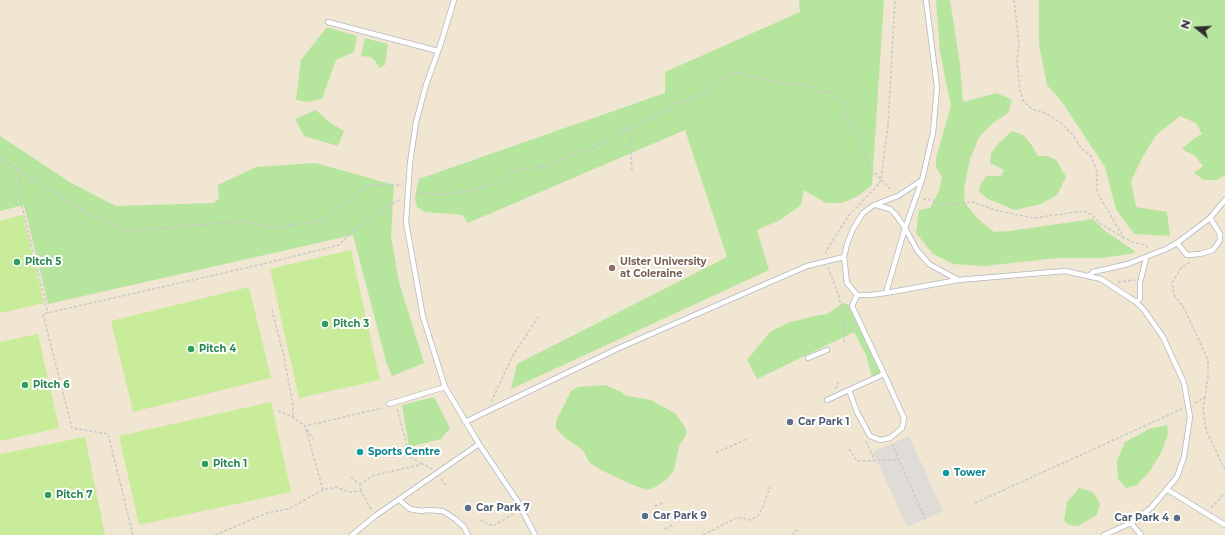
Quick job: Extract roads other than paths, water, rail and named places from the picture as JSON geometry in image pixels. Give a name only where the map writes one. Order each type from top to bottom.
[{"type":"lane","points":[[454,0],[426,85],[416,122],[410,163],[406,222],[423,317],[445,387],[465,422],[522,508],[535,535]]},
{"type":"lane","points":[[886,293],[905,228],[922,180],[933,133],[937,87],[926,0]]},
{"type":"lane","points":[[328,22],[438,51]]},
{"type":"lane","points":[[857,295],[847,284],[844,257],[847,244],[856,224],[863,213],[874,205],[896,197],[922,180]]},
{"type":"lane","points":[[1089,276],[1093,272],[1128,264],[1146,258],[1177,243],[1210,218],[1225,200]]},
{"type":"lane","points":[[874,205],[877,204],[890,209],[905,228],[917,250],[929,264],[958,280]]},
{"type":"lane","points":[[1177,243],[1187,255],[1200,254],[1213,250],[1220,240],[1220,234],[1210,218]]},
{"type":"lane","points":[[465,422],[618,348],[807,266],[844,257]]},
{"type":"lane","points":[[1136,302],[1140,299],[1140,280],[1146,258]]},
{"type":"lane","points":[[857,295],[886,293],[958,280],[1065,271],[1101,279],[1136,302],[1144,310],[1163,337],[1184,383],[1190,417],[1184,457],[1177,477],[1168,490],[1151,508],[1131,523],[1104,535]]},
{"type":"lane","points":[[849,390],[857,412],[870,436],[880,440],[890,438],[902,428],[904,418],[852,306],[857,295]]},
{"type":"lane","points":[[808,358],[826,350]]},
{"type":"lane","points":[[827,400],[884,374]]},
{"type":"lane","points":[[389,404],[445,387]]},
{"type":"lane","points":[[352,535],[375,516],[479,444]]},
{"type":"lane","points":[[1168,490],[1225,525]]},
{"type":"lane","points":[[399,500],[410,510],[442,512],[455,519],[464,527],[468,535]]},
{"type":"lane","points":[[1131,523],[1141,535]]},
{"type":"place","name":"Pitch 5","points":[[17,262]]},
{"type":"place","name":"Ulster University at Coleraine","points":[[612,268]]},
{"type":"place","name":"Pitch 3","points":[[325,324]]},
{"type":"place","name":"Pitch 4","points":[[191,349]]},
{"type":"place","name":"Pitch 6","points":[[25,385]]},
{"type":"place","name":"Car Park 1","points":[[790,422]]},
{"type":"place","name":"Sports Centre","points":[[360,452]]},
{"type":"place","name":"Pitch 1","points":[[205,464]]},
{"type":"place","name":"Tower","points":[[946,473]]},
{"type":"place","name":"Pitch 7","points":[[48,495]]},
{"type":"place","name":"Car Park 7","points":[[468,508]]},
{"type":"place","name":"Car Park 9","points":[[645,516]]},
{"type":"place","name":"Car Park 4","points":[[1177,518]]}]
